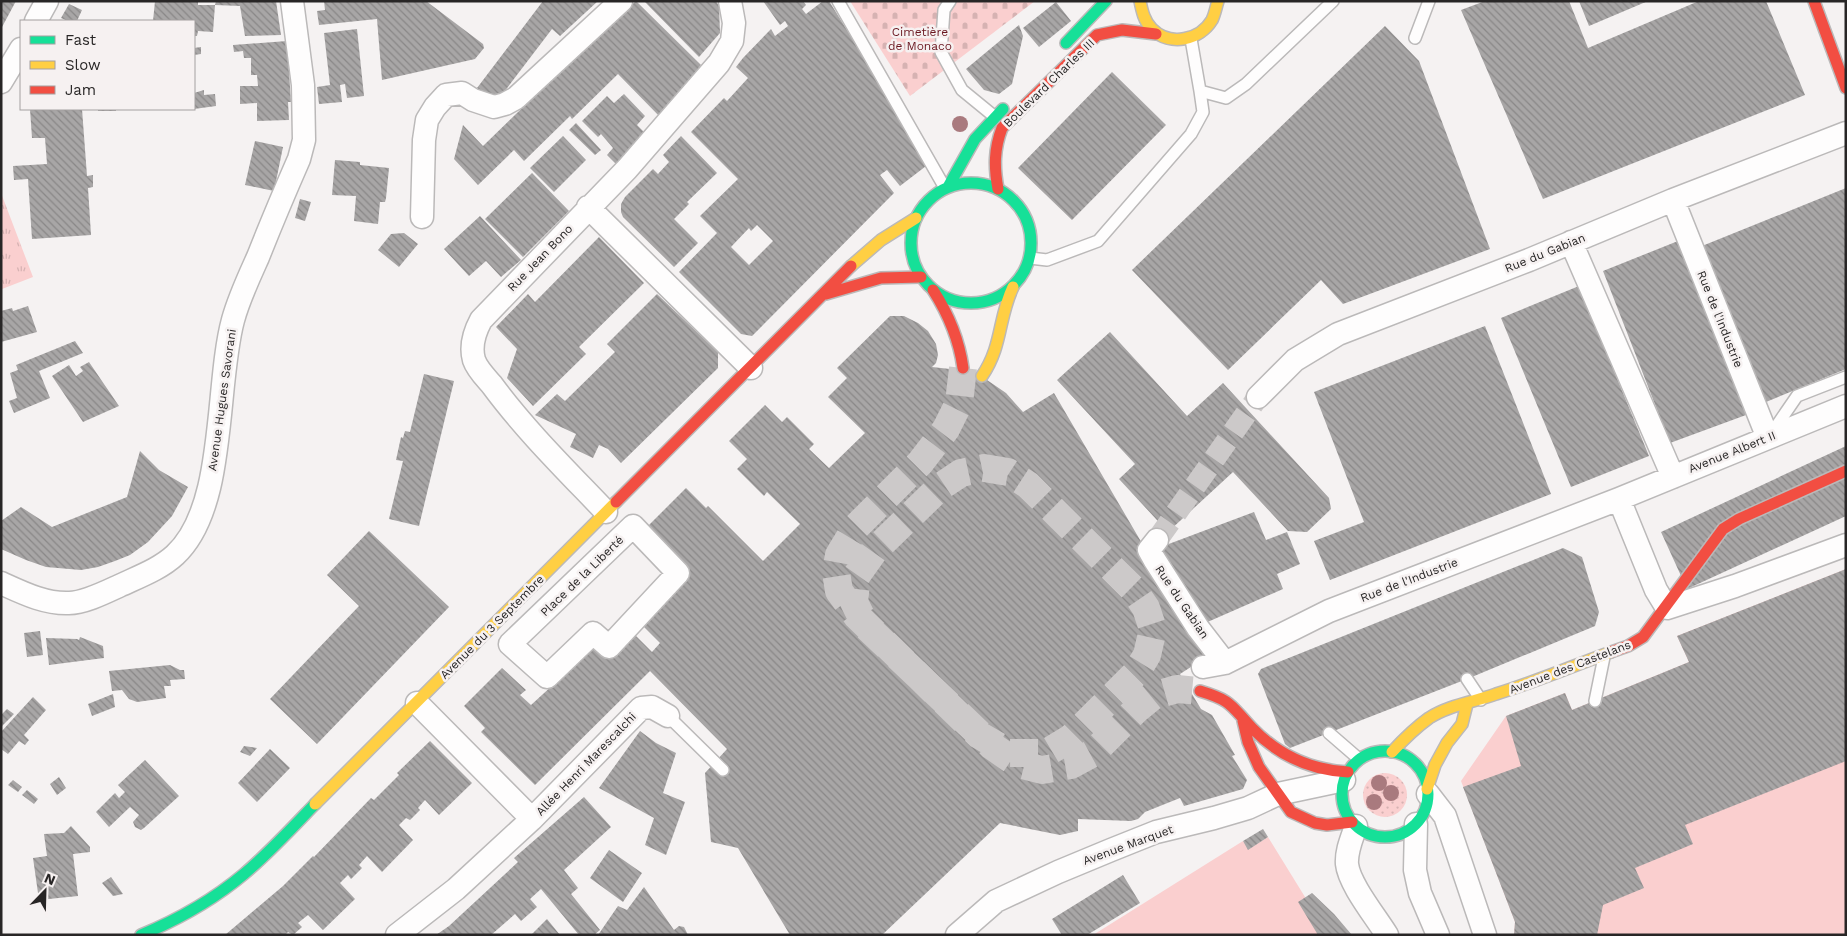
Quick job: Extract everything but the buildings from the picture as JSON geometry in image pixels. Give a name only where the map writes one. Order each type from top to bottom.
[{"type":"main road","name":"Boulevard Charles III","points":[[1060,50],[1106,1]]},
{"type":"main road","points":[[1140,1],[1142,15],[1156,34]]},
{"type":"main road","points":[[1191,39],[1202,33],[1211,24],[1217,12],[1218,1]]},
{"type":"main road","points":[[1814,1],[1846,88]]},
{"type":"main road","name":"Boulevard Charles III","points":[[998,189],[994,160],[997,138],[1002,128],[1097,35],[1122,30],[1156,34],[1167,39],[1179,41],[1191,39]]},
{"type":"main road","name":"Boulevard Charles III","points":[[946,188],[975,139],[1013,98]]},
{"type":"main road","points":[[963,368],[954,326],[945,307],[921,277],[913,258],[911,238],[916,218],[923,206],[933,196],[946,188],[964,183],[982,183],[998,189],[1015,201],[1026,218],[1032,238],[1030,258],[1023,274],[1005,302],[997,347],[992,361],[982,376]]},
{"type":"main road","name":"Avenue du 3 Septembre","points":[[141,935],[165,925],[202,904],[243,875],[824,294],[881,240],[916,218]]},
{"type":"main road","name":"Avenue du 3 Septembre","points":[[824,294],[881,278],[921,277]]},
{"type":"main road","points":[[933,290],[952,300],[973,303],[994,299],[1013,287]]},
{"type":"main road","name":"Avenue des Castelans","points":[[1392,752],[1409,734],[1437,712],[1452,706],[1482,700],[1628,646],[1643,636],[1667,608],[1723,528],[1846,471]]},
{"type":"main road","points":[[1200,691],[1231,703],[1256,733],[1286,757],[1312,769],[1346,776]]},
{"type":"main road","points":[[1428,792],[1423,776],[1416,765],[1405,756],[1392,752],[1375,752],[1359,759],[1346,776],[1342,791],[1342,802],[1346,813],[1354,824],[1367,834],[1380,837],[1406,832],[1416,824],[1425,810],[1435,765],[1447,744],[1462,724],[1467,704]]},
{"type":"main road","points":[[1242,717],[1248,742],[1259,768],[1291,812],[1301,818],[1326,825],[1354,824]]},
{"type":"street","points":[[37,20],[47,1]]},
{"type":"street","name":"Avenue Hugues Savorani","points":[[1,583],[30,597],[51,602],[71,603],[103,593],[156,569],[175,556],[188,541],[208,494],[233,321],[241,297],[299,159],[304,140],[303,85],[292,1]]},
{"type":"street","points":[[422,217],[424,140],[427,120],[434,107],[446,95],[462,93],[494,107],[516,98],[622,1]]},
{"type":"street","name":"Rue Jean Bono","points":[[606,512],[547,451],[474,362],[472,346],[475,331],[481,320],[588,207],[627,169],[719,63],[732,41],[734,23],[730,1]]},
{"type":"street","points":[[1,82],[20,51]]},
{"type":"street","name":"Rue du Gabian","points":[[1258,397],[1295,360],[1338,334],[1846,133]]},
{"type":"street","name":"Rue de l'Industrie","points":[[1673,200],[1768,438]]},
{"type":"street","points":[[588,207],[751,368]]},
{"type":"street","points":[[1572,242],[1673,477]]},
{"type":"street","name":"Avenue Albert II","points":[[1619,499],[1846,406]]},
{"type":"street","points":[[1619,499],[1656,590],[1667,608],[1735,586],[1846,545]]},
{"type":"street","name":"Rue de l'Industrie","points":[[1209,670],[1329,611],[1619,499]]},
{"type":"street","name":"Place de la Liberté","points":[[633,526],[678,573],[609,647],[593,634],[547,677],[510,644],[633,526]]},
{"type":"street","name":"Rue du Gabian","points":[[1157,540],[1149,550],[1198,628],[1209,670]]},
{"type":"street","name":"Allée Henri Marescalchi","points":[[417,703],[532,819]]},
{"type":"street","name":"Allée Henri Marescalchi","points":[[397,935],[456,889],[532,819],[641,708],[652,707],[668,716]]},
{"type":"street","name":"Avenue Marquet","points":[[958,934],[996,901],[1058,872],[1156,832],[1222,816],[1248,808],[1278,794],[1346,776]]},
{"type":"street","points":[[1428,792],[1445,816],[1485,935]]},
{"type":"street","points":[[1354,824],[1347,864],[1353,881],[1387,935]]},
{"type":"street","points":[[1416,824],[1415,870],[1420,893],[1438,935]]},
{"type":"lane","points":[[838,1],[946,188]]},
{"type":"lane","points":[[950,1],[944,10],[941,52],[962,90],[995,117]]},
{"type":"lane","points":[[1200,91],[1226,98],[1246,84],[1333,1]]},
{"type":"lane","points":[[1415,38],[1429,1]]},
{"type":"lane","points":[[1030,258],[1047,260],[1098,241],[1191,134],[1203,112],[1191,39]]},
{"type":"lane","points":[[1768,438],[1797,396],[1846,377]]},
{"type":"lane","points":[[1595,701],[1604,655]]},
{"type":"lane","points":[[1209,670],[1216,696]]},
{"type":"lane","points":[[1467,679],[1482,700]]},
{"type":"lane","points":[[668,716],[722,770]]},
{"type":"lane","points":[[1329,733],[1359,759]]},
{"type":"green space","name":"Cimetière de Monaco","points":[[850,1],[1035,1],[910,96]]},
{"type":"green space","points":[[1,193],[33,277],[2,289],[1,297]]},
{"type":"green space","points":[[1846,569],[1846,935],[1514,935],[1515,922],[1461,781],[1506,716],[1565,693],[1572,710],[1689,662],[1677,636]]},
{"type":"green space","points":[[1381,773],[1389,773],[1401,779],[1407,795],[1401,811],[1389,817],[1381,817],[1369,811],[1363,799],[1363,791],[1369,779]]},
{"type":"green space","points":[[1268,837],[1305,897],[1318,935],[1093,935],[1243,841],[1249,849]]},
{"type":"tunnel","points":[[963,368],[959,403],[946,429],[920,463],[856,527],[839,555],[836,572],[839,591],[857,616],[979,735],[1010,753],[1046,753],[1071,738],[1136,673],[1147,655],[1153,629],[1146,608],[1133,589],[1028,485],[1008,472],[984,468],[961,473],[940,487],[874,551],[857,575],[854,602],[866,626],[992,746],[1018,764],[1042,770],[1071,765],[1093,753],[1136,710],[1153,696],[1177,689],[1200,691]]},
{"type":"tunnel","points":[[1157,540],[1258,397]]},
{"type":"traffic: fast","points":[[1066,43],[1106,1]]},
{"type":"traffic: fast","points":[[948,187],[975,139],[1003,109]]},
{"type":"traffic: fast","points":[[971,183],[983,184],[994,188],[1004,193],[1013,201],[1021,210],[1026,220],[1030,231],[1031,243],[1030,255],[1026,266],[1021,276],[1013,285],[1004,293],[994,298],[983,302],[971,303],[959,302],[948,298],[938,293],[929,285],[921,276],[916,266],[912,255],[911,243],[912,231],[916,220],[921,210],[929,201],[938,193],[948,188],[959,184],[971,183]]},
{"type":"traffic: fast","points":[[1385,751],[1401,755],[1415,764],[1424,778],[1428,794],[1424,810],[1415,824],[1401,833],[1385,837],[1369,833],[1355,824],[1346,810],[1342,794],[1346,778],[1355,764],[1369,755],[1385,751]]},
{"type":"traffic: fast","points":[[141,935],[194,909],[244,874],[315,804]]},
{"type":"traffic: slow","points":[[1140,1],[1149,26],[1159,35],[1176,39],[1192,36],[1207,27],[1213,18],[1218,1]]},
{"type":"traffic: slow","points":[[851,266],[881,240],[916,218]]},
{"type":"traffic: slow","points":[[982,376],[994,353],[1008,298],[1013,287]]},
{"type":"traffic: slow","points":[[315,804],[616,502]]},
{"type":"traffic: slow","points":[[1392,752],[1419,726],[1437,714],[1611,652]]},
{"type":"traffic: slow","points":[[1427,789],[1435,765],[1447,743],[1462,724],[1467,704]]},
{"type":"traffic: jam","points":[[1814,1],[1846,88]]},
{"type":"traffic: jam","points":[[998,189],[996,158],[997,143],[1002,128],[1097,35],[1122,30],[1156,34]]},
{"type":"traffic: jam","points":[[616,502],[851,266]]},
{"type":"traffic: jam","points":[[826,294],[881,278],[921,277]]},
{"type":"traffic: jam","points":[[933,290],[952,328],[959,347],[963,368]]},
{"type":"traffic: jam","points":[[1611,652],[1628,646],[1643,637],[1723,529],[1739,519],[1846,471]]},
{"type":"traffic: jam","points":[[1200,691],[1225,701],[1262,738],[1284,754],[1308,765],[1348,772]]},
{"type":"traffic: jam","points":[[1243,721],[1248,742],[1259,767],[1291,812],[1315,823],[1327,825],[1352,822]]}]
